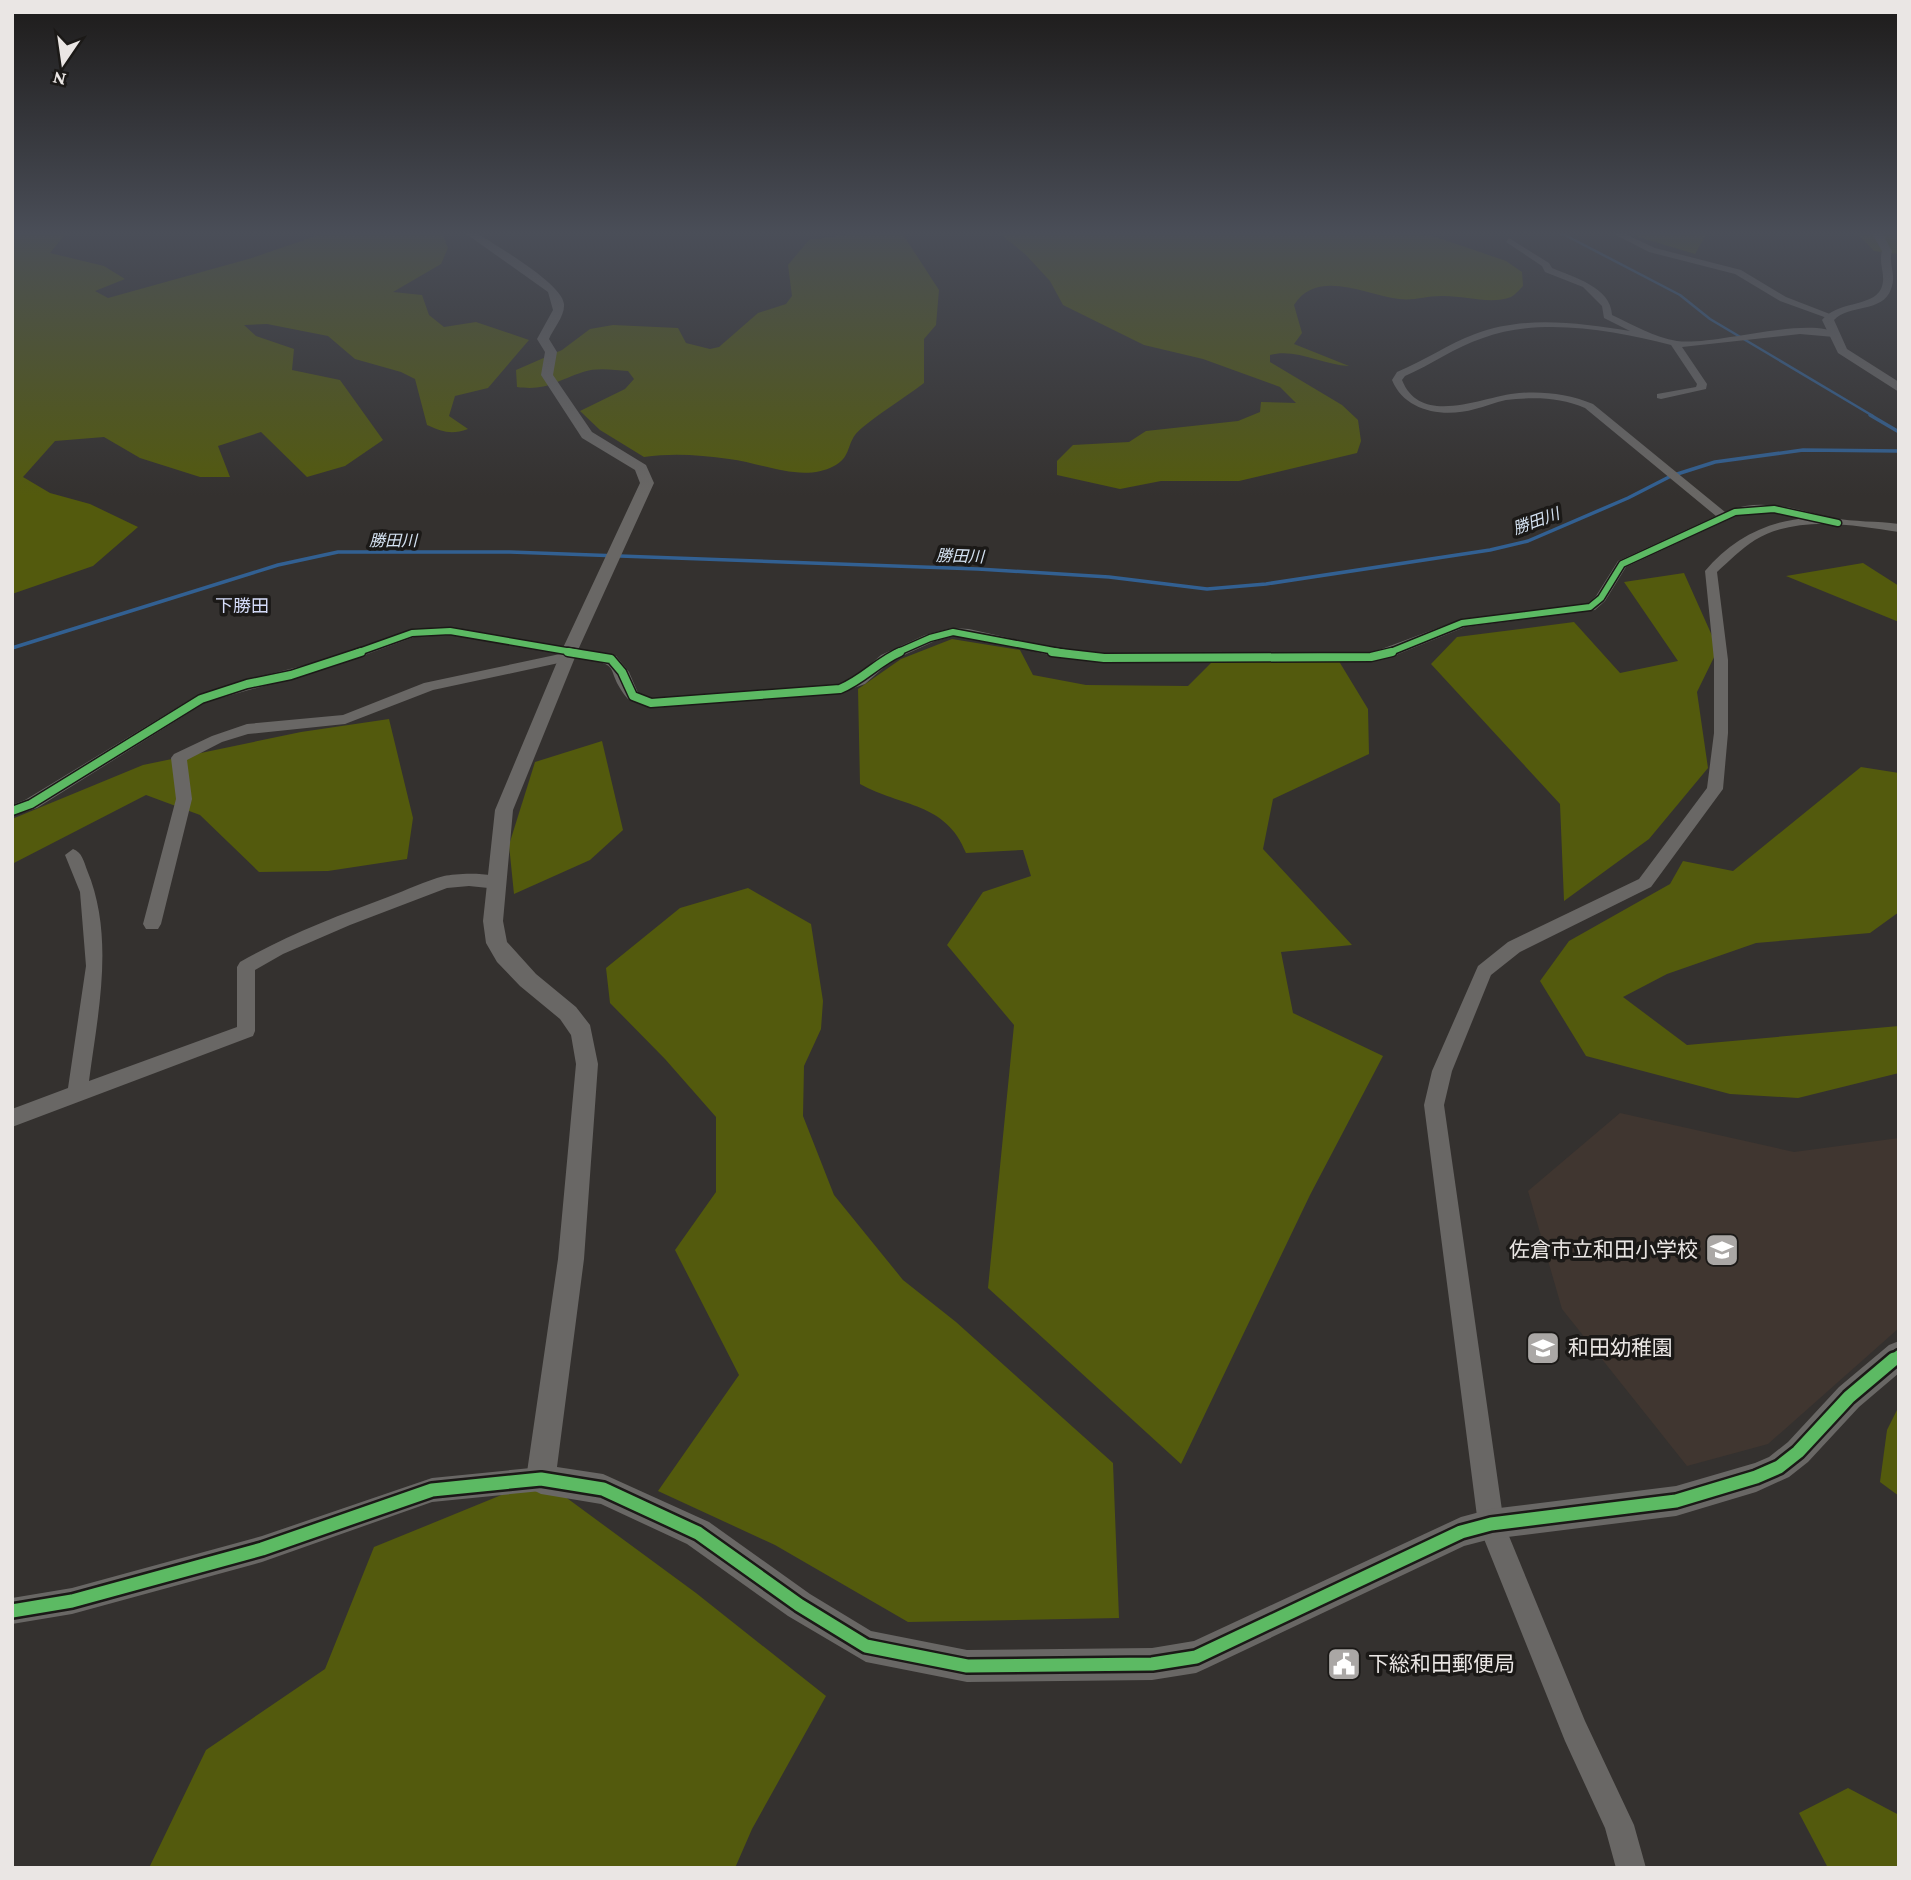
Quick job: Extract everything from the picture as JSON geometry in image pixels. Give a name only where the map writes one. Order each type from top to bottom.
[{"type":"street","points":[[541,1479],[571,1259],[587,1064],[582,1032],[568,1013],[528,980],[505,956],[497,943],[494,921],[504,810],[508,794],[569,654],[646,491],[646,475],[632,461],[587,435],[551,383],[547,375],[551,352],[543,340],[555,321]]},
{"type":"street","points":[[1617,321],[1648,336]]},
{"type":"street","points":[[1828,321],[1842,351],[1850,359],[1899,388]]},
{"type":"street","points":[[1724,517],[1580,401],[1530,395],[1504,397],[1457,409],[1437,408],[1410,400],[1398,387],[1397,380],[1401,374],[1479,336],[1514,328],[1575,326],[1648,336],[1675,344],[1800,331],[1835,334]]},
{"type":"street","points":[[1661,396],[1701,389],[1702,384],[1675,344]]},
{"type":"street","points":[[12,811],[31,804],[201,699],[247,684],[327,664],[412,633],[450,631],[569,654],[611,659],[619,665],[628,692],[640,701],[651,703],[840,689],[860,681],[887,658],[953,632],[969,633],[1054,652],[1104,658],[1371,657],[1386,654],[1462,623],[1590,607],[1604,597],[1611,577],[1622,564],[1724,517],[1750,508],[1813,515],[1838,523]]},
{"type":"street","points":[[1631,1868],[1619,1825],[1576,1731],[1491,1524],[1434,1105],[1442,1071],[1484,971],[1514,947],[1645,883],[1714,789],[1721,733],[1721,660],[1711,571],[1752,536],[1775,526],[1838,523],[1899,528]]},
{"type":"street","points":[[152,924],[184,799],[178,758],[217,739],[247,729],[345,719],[429,686],[569,654]]},
{"type":"street","points":[[73,855],[88,892],[95,966],[77,1096]]},
{"type":"street","points":[[12,1118],[246,1031],[246,967],[277,949],[344,920],[446,882],[470,880],[498,883]]},
{"type":"street","points":[[12,1611],[72,1601],[261,1549],[432,1490],[541,1479],[603,1489],[698,1534],[799,1605],[866,1646],[967,1665],[1139,1665],[1196,1657],[1461,1532],[1491,1524],[1676,1501],[1768,1472],[1798,1452],[1849,1397],[1899,1355]]},
{"type":"shaded area","name":"佐倉市立和田小学校","points":[[1620,1113],[1794,1152],[1899,1138],[1899,1328],[1768,1444],[1687,1466],[1562,1309],[1528,1191]]},
{"type":"green space","points":[[12,321],[436,321],[444,327],[476,322],[529,340],[488,388],[455,396],[449,416],[468,429],[452,432],[427,425],[415,379],[401,372],[355,359],[328,336],[267,324],[244,325],[256,336],[294,349],[292,370],[340,380],[383,440],[345,466],[307,477],[261,432],[218,446],[230,477],[200,477],[140,458],[104,437],[55,441],[23,477],[50,493],[90,504],[138,527],[93,566],[12,594]]},
{"type":"green space","points":[[749,321],[936,321],[924,339],[924,383],[860,430],[852,439],[843,459],[822,471],[796,472],[708,456],[644,457],[600,430],[580,411],[625,389],[634,379],[628,371],[594,370],[536,388],[517,387],[516,370],[562,350],[590,329],[613,325],[678,328],[686,343],[710,349],[719,347]]},
{"type":"green space","points":[[1095,321],[1298,321],[1302,333],[1294,344],[1349,366],[1280,353],[1270,355],[1270,362],[1342,405],[1358,420],[1361,441],[1357,453],[1239,481],[1161,481],[1120,489],[1057,475],[1057,461],[1073,445],[1129,442],[1146,431],[1238,421],[1260,412],[1261,402],[1296,403],[1280,387],[1203,359],[1144,345]]},
{"type":"green space","points":[[1863,563],[1899,586],[1899,622],[1786,576]]},
{"type":"green space","points":[[1684,573],[1718,649],[1697,692],[1708,768],[1649,839],[1564,901],[1560,804],[1431,664],[1457,637],[1574,622],[1620,673],[1678,661],[1624,582]]},
{"type":"green space","points":[[952,639],[1020,650],[1033,675],[1086,685],[1188,686],[1211,663],[1337,658],[1368,709],[1369,754],[1273,799],[1263,849],[1352,945],[1281,952],[1293,1013],[1383,1056],[1310,1195],[1181,1464],[988,1288],[1014,1025],[947,945],[983,892],[1031,876],[1023,850],[966,853],[947,824],[934,815],[860,784],[858,689],[901,659]]},
{"type":"green space","points":[[389,719],[413,818],[407,859],[328,871],[259,872],[200,815],[146,795],[12,864],[12,819],[143,765],[301,732]]},
{"type":"green space","points":[[602,741],[623,830],[590,860],[514,894],[509,845],[535,762]]},
{"type":"green space","points":[[1861,767],[1899,773],[1899,912],[1870,933],[1756,943],[1667,974],[1623,997],[1687,1045],[1899,1026],[1899,1073],[1798,1098],[1730,1094],[1586,1056],[1540,981],[1569,941],[1670,884],[1683,861],[1733,871]]},
{"type":"green space","points":[[748,888],[811,924],[823,1001],[821,1029],[804,1066],[803,1116],[834,1195],[903,1280],[956,1322],[1113,1463],[1119,1618],[908,1622],[775,1545],[658,1491],[739,1375],[675,1250],[716,1192],[716,1117],[665,1059],[610,1003],[606,968],[680,908]]},
{"type":"green space","points":[[1899,1406],[1899,1496],[1880,1482],[1887,1430]]},
{"type":"green space","points":[[541,1479],[696,1593],[826,1696],[752,1829],[735,1868],[149,1868],[206,1750],[325,1669],[374,1547]]},
{"type":"green space","points":[[1848,1788],[1899,1815],[1899,1868],[1828,1868],[1799,1813]]},
{"type":"waterway","points":[[1713,321],[1873,416]]},
{"type":"waterway","points":[[1870,415],[1899,432]]},
{"type":"waterway","name":"勝田川","points":[[12,648],[278,565],[338,552],[510,552],[978,569],[1109,577],[1207,589],[1266,584],[1490,550],[1528,541],[1628,498],[1671,476],[1715,462],[1803,450],[1899,451]]},
{"type":"cycle path","points":[[12,811],[31,804],[201,699],[247,684],[327,664],[412,633],[450,631],[611,659],[618,665],[633,696],[651,703],[840,689],[860,681],[886,658],[930,638],[953,632],[969,633],[1054,652],[1104,658],[1371,657],[1386,654],[1462,623],[1590,607],[1605,593],[1613,575],[1622,564],[1735,512],[1774,509],[1800,512],[1838,523]]},
{"type":"cycle path","points":[[12,1611],[72,1601],[262,1549],[432,1490],[541,1479],[603,1489],[698,1533],[799,1605],[866,1646],[967,1666],[1152,1664],[1196,1657],[1461,1532],[1491,1524],[1676,1501],[1756,1477],[1779,1467],[1798,1452],[1849,1397],[1899,1355]]},
{"type":"place","name":"佐倉市立和田小学校","points":[[1722,1250]]},
{"type":"place","name":"和田幼稚園","points":[[1543,1348]]},
{"type":"place","name":"下総和田郵便局","points":[[1344,1664]]},
{"type":"district","name":"下勝田","points":[[242,606]]}]
